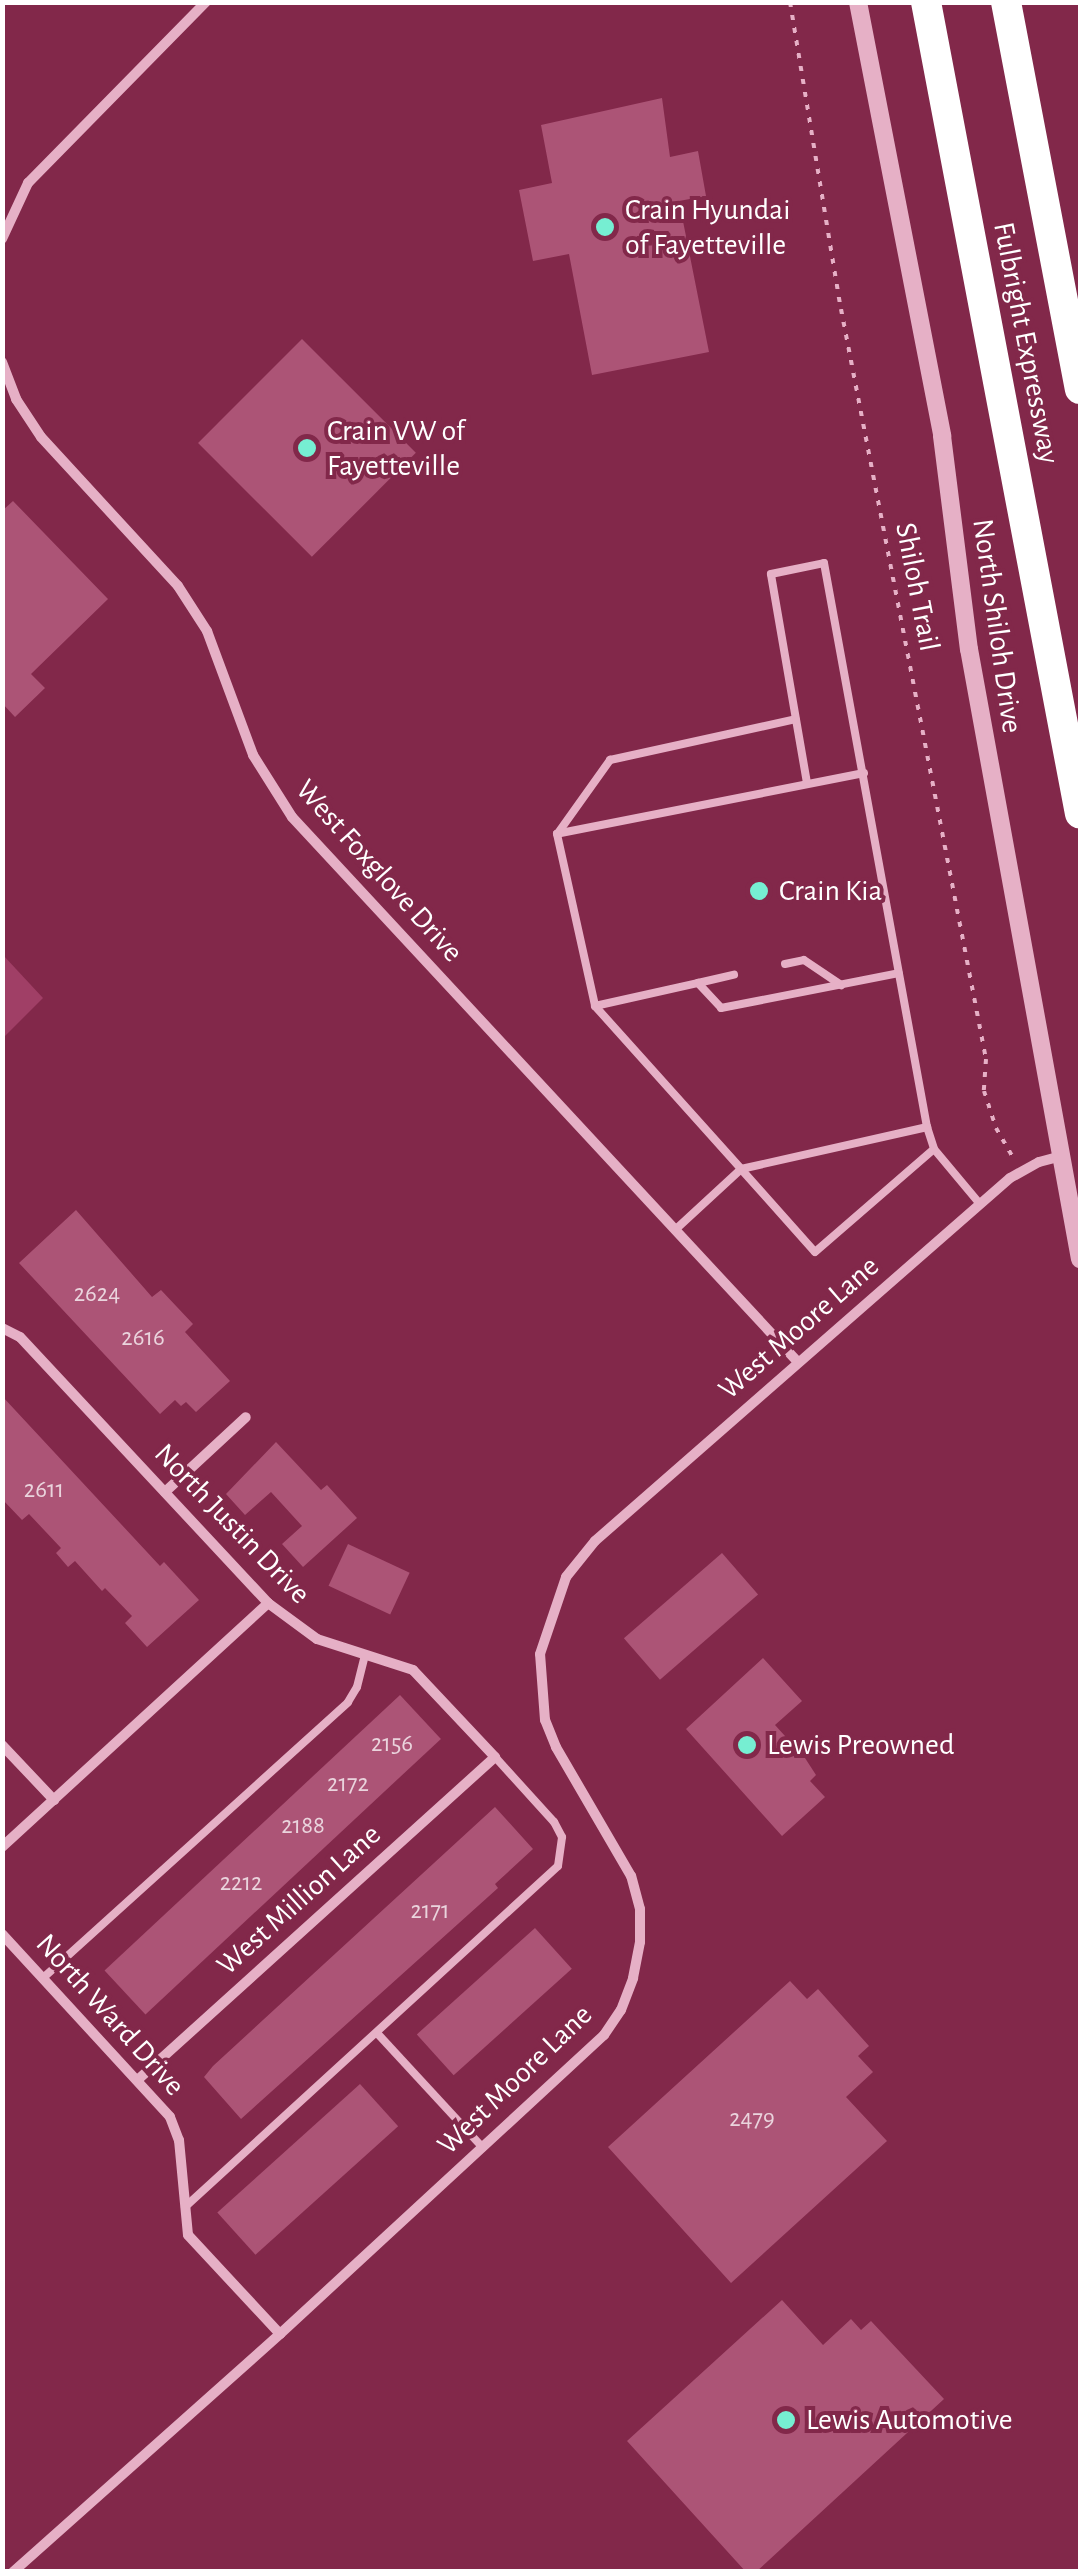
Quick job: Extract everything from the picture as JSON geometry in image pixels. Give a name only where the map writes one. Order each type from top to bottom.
[{"type":"highway","name":"Fulbright Expressway","points":[[926,2],[1080,814]]},
{"type":"highway","name":"Fulbright Expressway","points":[[1006,2],[1080,389]]},
{"type":"street","points":[[2,239],[28,183],[206,2]]},
{"type":"street","name":"North Shiloh Drive","points":[[858,2],[942,436],[969,649],[1080,1259]]},
{"type":"street","name":"West Foxglove Drive","points":[[2,362],[16,399],[41,436],[178,586],[207,630],[253,754],[292,817],[797,1362]]},
{"type":"street","name":"West Moore Lane","points":[[13,2572],[280,2334],[604,2035],[621,2010],[640,1942],[640,1908],[631,1876],[556,1747],[545,1720],[540,1654],[549,1617],[566,1577],[594,1541],[980,1204],[1022,1172],[1061,1156]]},
{"type":"street","name":"North Justin Drive","points":[[2,1328],[20,1337],[268,1602],[317,1639],[412,1670],[495,1757]]},
{"type":"street","points":[[164,1492],[246,1417]]},
{"type":"street","points":[[2,1847],[268,1602]]},
{"type":"street","points":[[2,1745],[54,1800]]},
{"type":"street","name":"West Million Lane","points":[[137,2080],[495,1757]]},
{"type":"street","name":"North Ward Drive","points":[[2,1934],[176,2127],[188,2235],[280,2334]]},
{"type":"lane","points":[[807,783],[771,574],[824,563],[927,1127],[934,1150],[980,1204]]},
{"type":"lane","points":[[796,719],[610,760],[557,834],[595,1006],[815,1252],[934,1150]]},
{"type":"lane","points":[[557,834],[864,773]]},
{"type":"lane","points":[[785,964],[804,960],[840,984]]},
{"type":"lane","points":[[698,982],[721,1008],[899,973]]},
{"type":"lane","points":[[595,1006],[734,975]]},
{"type":"lane","points":[[675,1230],[741,1169],[927,1127]]},
{"type":"lane","points":[[42,1978],[348,1702],[357,1688],[364,1656]]},
{"type":"lane","points":[[183,2208],[558,1866],[562,1837],[554,1822],[495,1757]]},
{"type":"lane","points":[[377,2033],[483,2148]]},
{"type":"path","name":"Shiloh Trail","points":[[790,2],[841,309],[986,1059],[984,1091],[996,1128],[1022,1172]]},
{"type":"shaded area","points":[[3,955],[43,998],[3,1038]]},
{"type":"building","name":"Crain Hyundai of Fayetteville","points":[[662,98],[670,157],[698,151],[706,196],[679,201],[709,352],[592,375],[569,254],[533,261],[519,190],[552,183],[541,125]]},
{"type":"building","name":"Crain VW of Fayetteville","points":[[302,339],[416,453],[312,557],[198,443]]},
{"type":"building","points":[[13,501],[108,599],[31,674],[45,688],[15,717],[2,703],[2,511]]},
{"type":"building","points":[[76,1210],[152,1297],[161,1290],[193,1324],[185,1332],[230,1381],[196,1412],[186,1402],[181,1406],[175,1400],[160,1414],[19,1263]]},
{"type":"building","points":[[2,1396],[160,1566],[164,1562],[199,1600],[147,1647],[125,1623],[132,1616],[105,1588],[102,1591],[75,1561],[68,1567],[56,1553],[61,1548],[29,1514],[22,1520],[2,1499]]},
{"type":"building","points":[[276,1442],[321,1490],[327,1485],[357,1518],[303,1567],[282,1544],[302,1526],[271,1492],[245,1515],[226,1494]]},
{"type":"building","points":[[348,1544],[410,1573],[390,1614],[329,1586]]},
{"type":"building","points":[[722,1553],[758,1595],[660,1680],[624,1638]]},
{"type":"building","name":"Lewis Preowned","points":[[763,1658],[802,1701],[775,1725],[805,1758],[816,1775],[810,1781],[825,1797],[782,1836],[686,1729]]},
{"type":"building","points":[[400,1695],[441,1739],[145,2014],[105,1971]]},
{"type":"building","points":[[495,1807],[533,1849],[495,1884],[498,1888],[241,2119],[204,2077]]},
{"type":"building","points":[[535,1928],[572,1969],[454,2075],[417,2034]]},
{"type":"building","points":[[790,1981],[807,1999],[818,1989],[869,2046],[858,2056],[873,2072],[846,2097],[887,2141],[731,2283],[608,2147]]},
{"type":"building","points":[[360,2084],[398,2126],[255,2255],[217,2212]]},
{"type":"building","name":"Lewis Automotive","points":[[782,2300],[823,2345],[851,2319],[861,2330],[871,2321],[944,2399],[756,2572],[746,2572],[627,2441]]},
{"type":"place","name":"Crain Hyundai of Fayetteville","points":[[605,227]]},
{"type":"place","name":"Crain VW of Fayetteville","points":[[307,448]]},
{"type":"place","name":"Crain Kia","points":[[759,891]]},
{"type":"place","name":"Lewis Preowned","points":[[747,1745]]},
{"type":"place","name":"Lewis Automotive","points":[[786,2420]]}]
